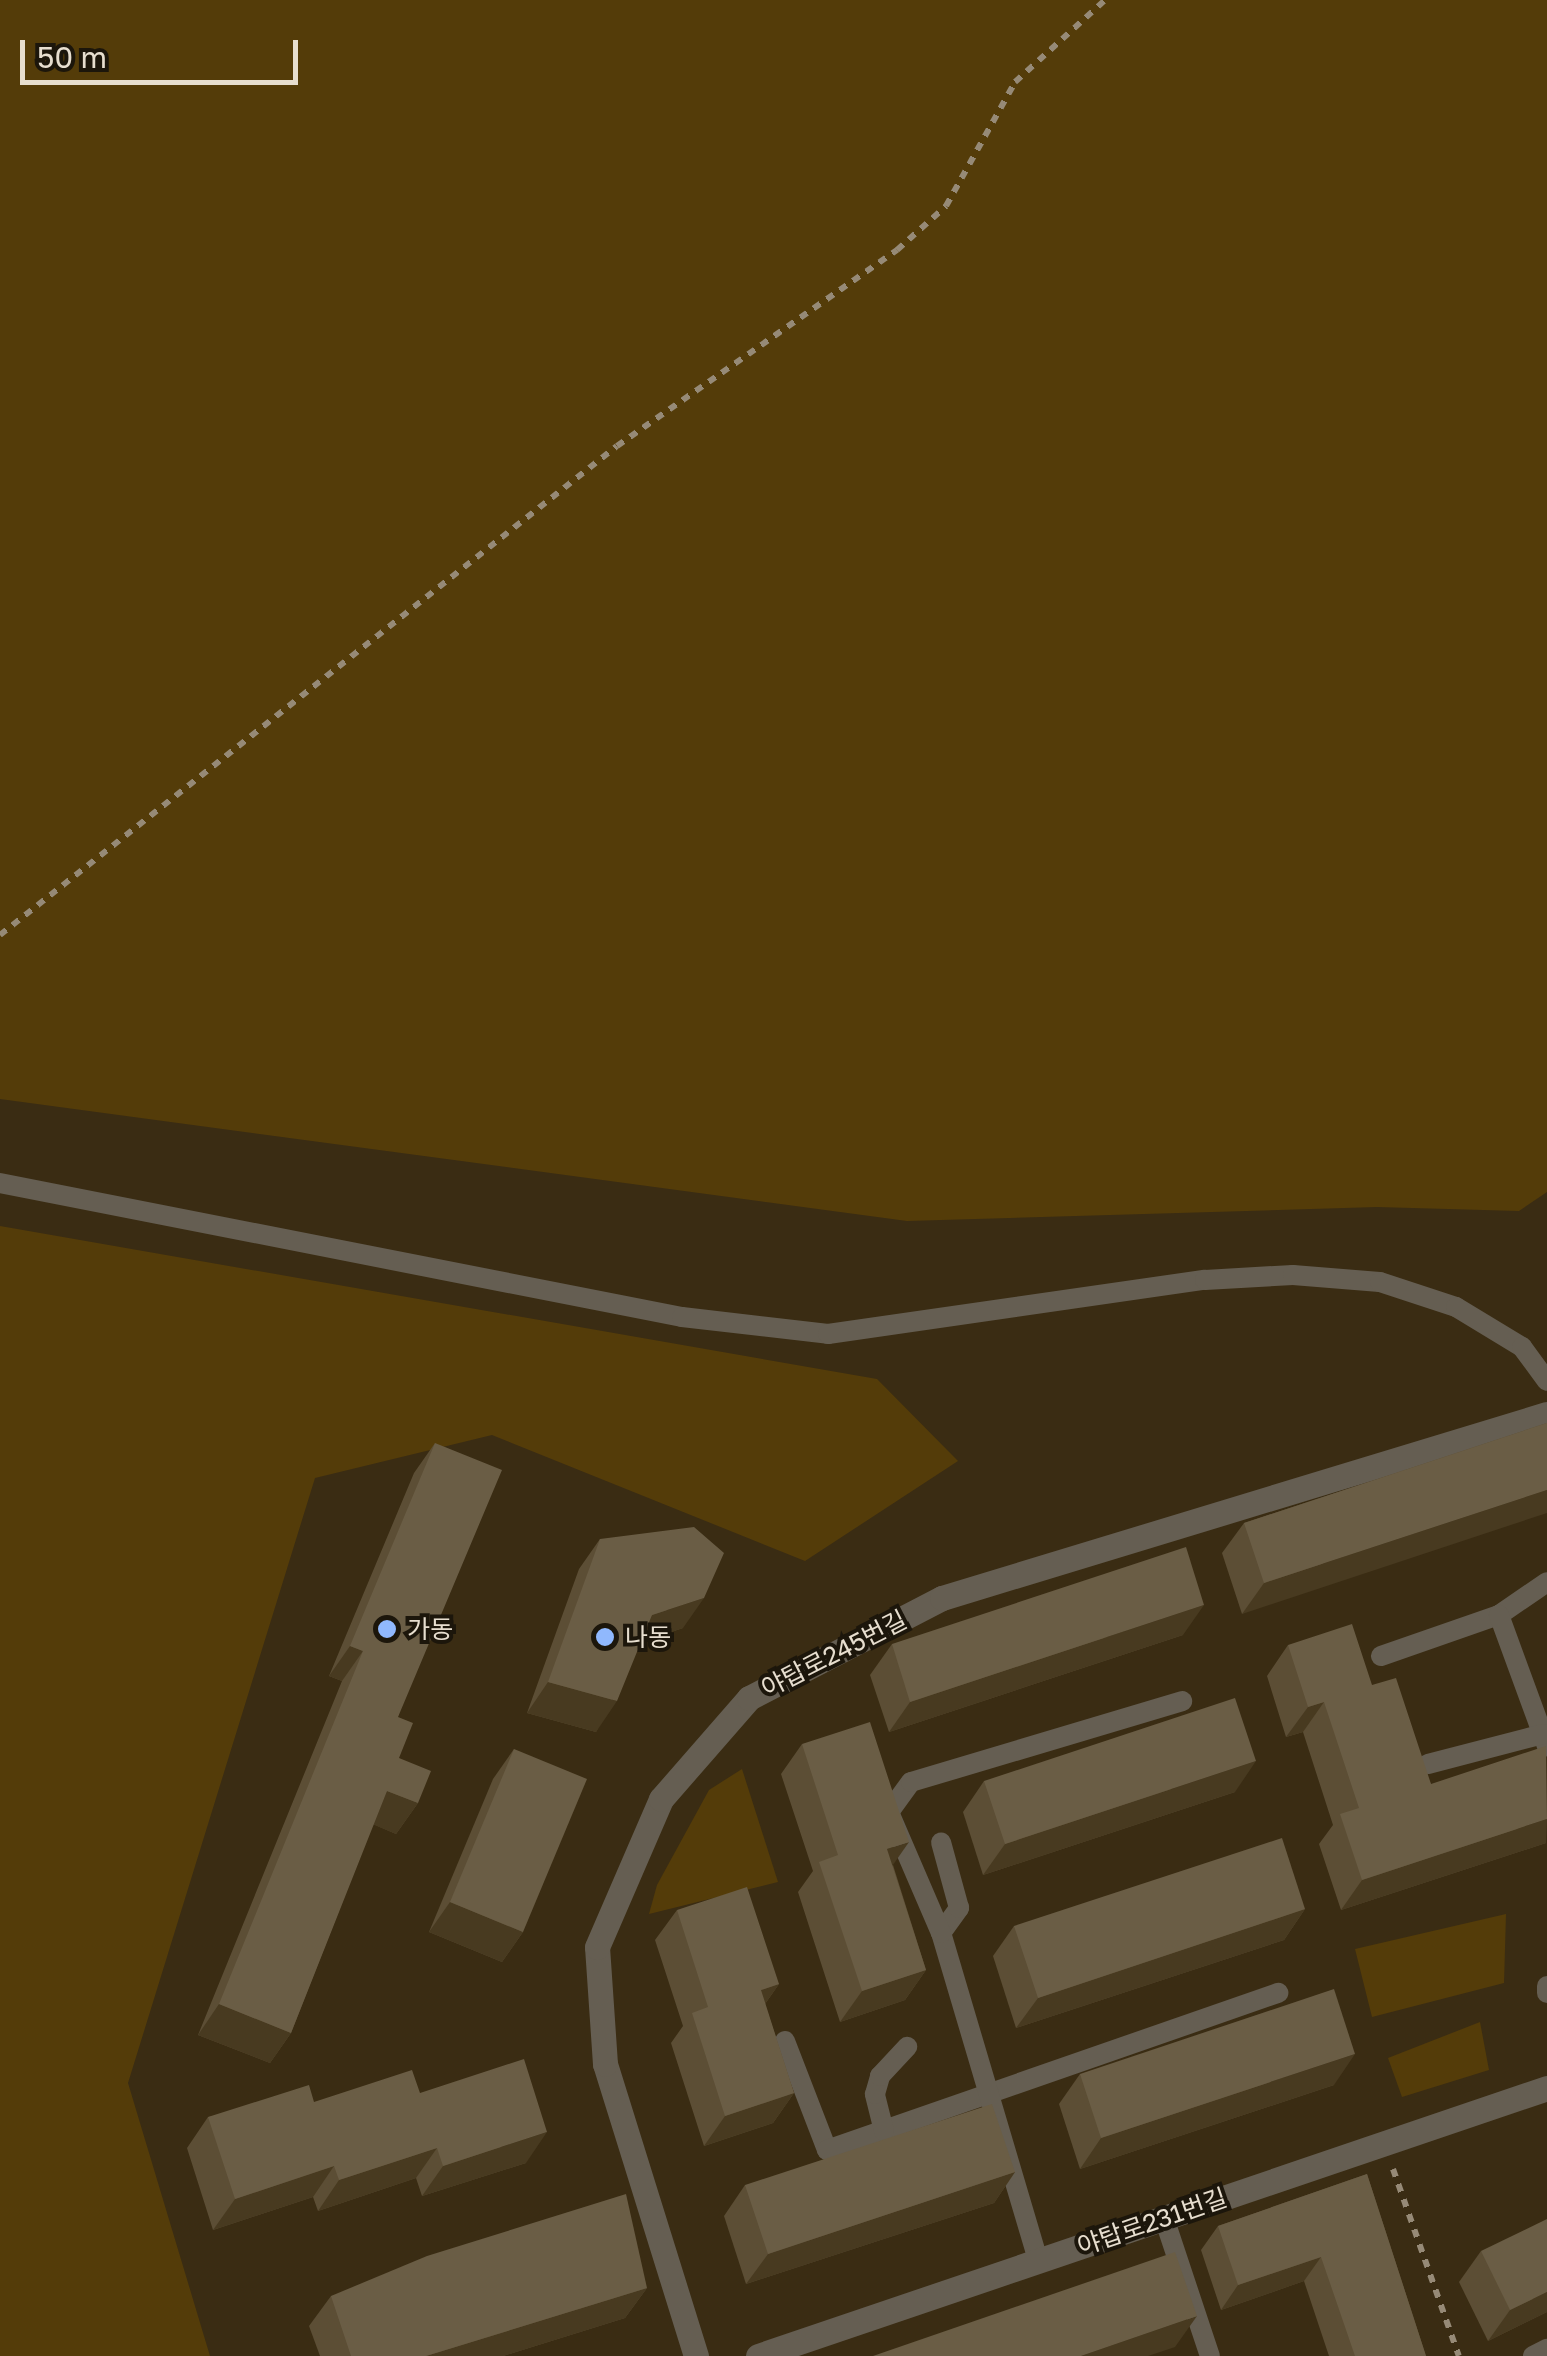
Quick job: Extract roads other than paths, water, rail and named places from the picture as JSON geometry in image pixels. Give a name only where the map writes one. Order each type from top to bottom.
[{"type":"street","name":"야탑로245번길","points":[[696,2356],[606,2064],[597,1947],[661,1799],[748,1698],[942,1598],[1547,1414]]},
{"type":"street","name":"야탑로231번길","points":[[758,2356],[1547,2088]]},
{"type":"lane","points":[[0,1182],[682,1317],[809,1333],[1205,1280],[1293,1275],[1380,1282],[1456,1307],[1522,1347],[1547,1381]]},
{"type":"lane","points":[[1381,1656],[1498,1614],[1547,1582]]},
{"type":"lane","points":[[1428,1764],[1545,1740],[1498,1614]]},
{"type":"lane","points":[[1038,2260],[940,1933],[889,1812],[896,1794],[911,1782],[1182,1701]]},
{"type":"lane","points":[[940,1933],[959,1908],[941,1842]]},
{"type":"lane","points":[[786,2041],[827,2150],[1279,1993]]},
{"type":"lane","points":[[884,2131],[875,2094],[880,2076],[907,2047]]},
{"type":"lane","points":[[1164,2218],[1210,2356]]},
{"type":"lane","points":[[1533,2356],[1547,2349]]},
{"type":"place","name":"가동","points":[[387,1629]]},
{"type":"place","name":"나동","points":[[605,1637]]}]
